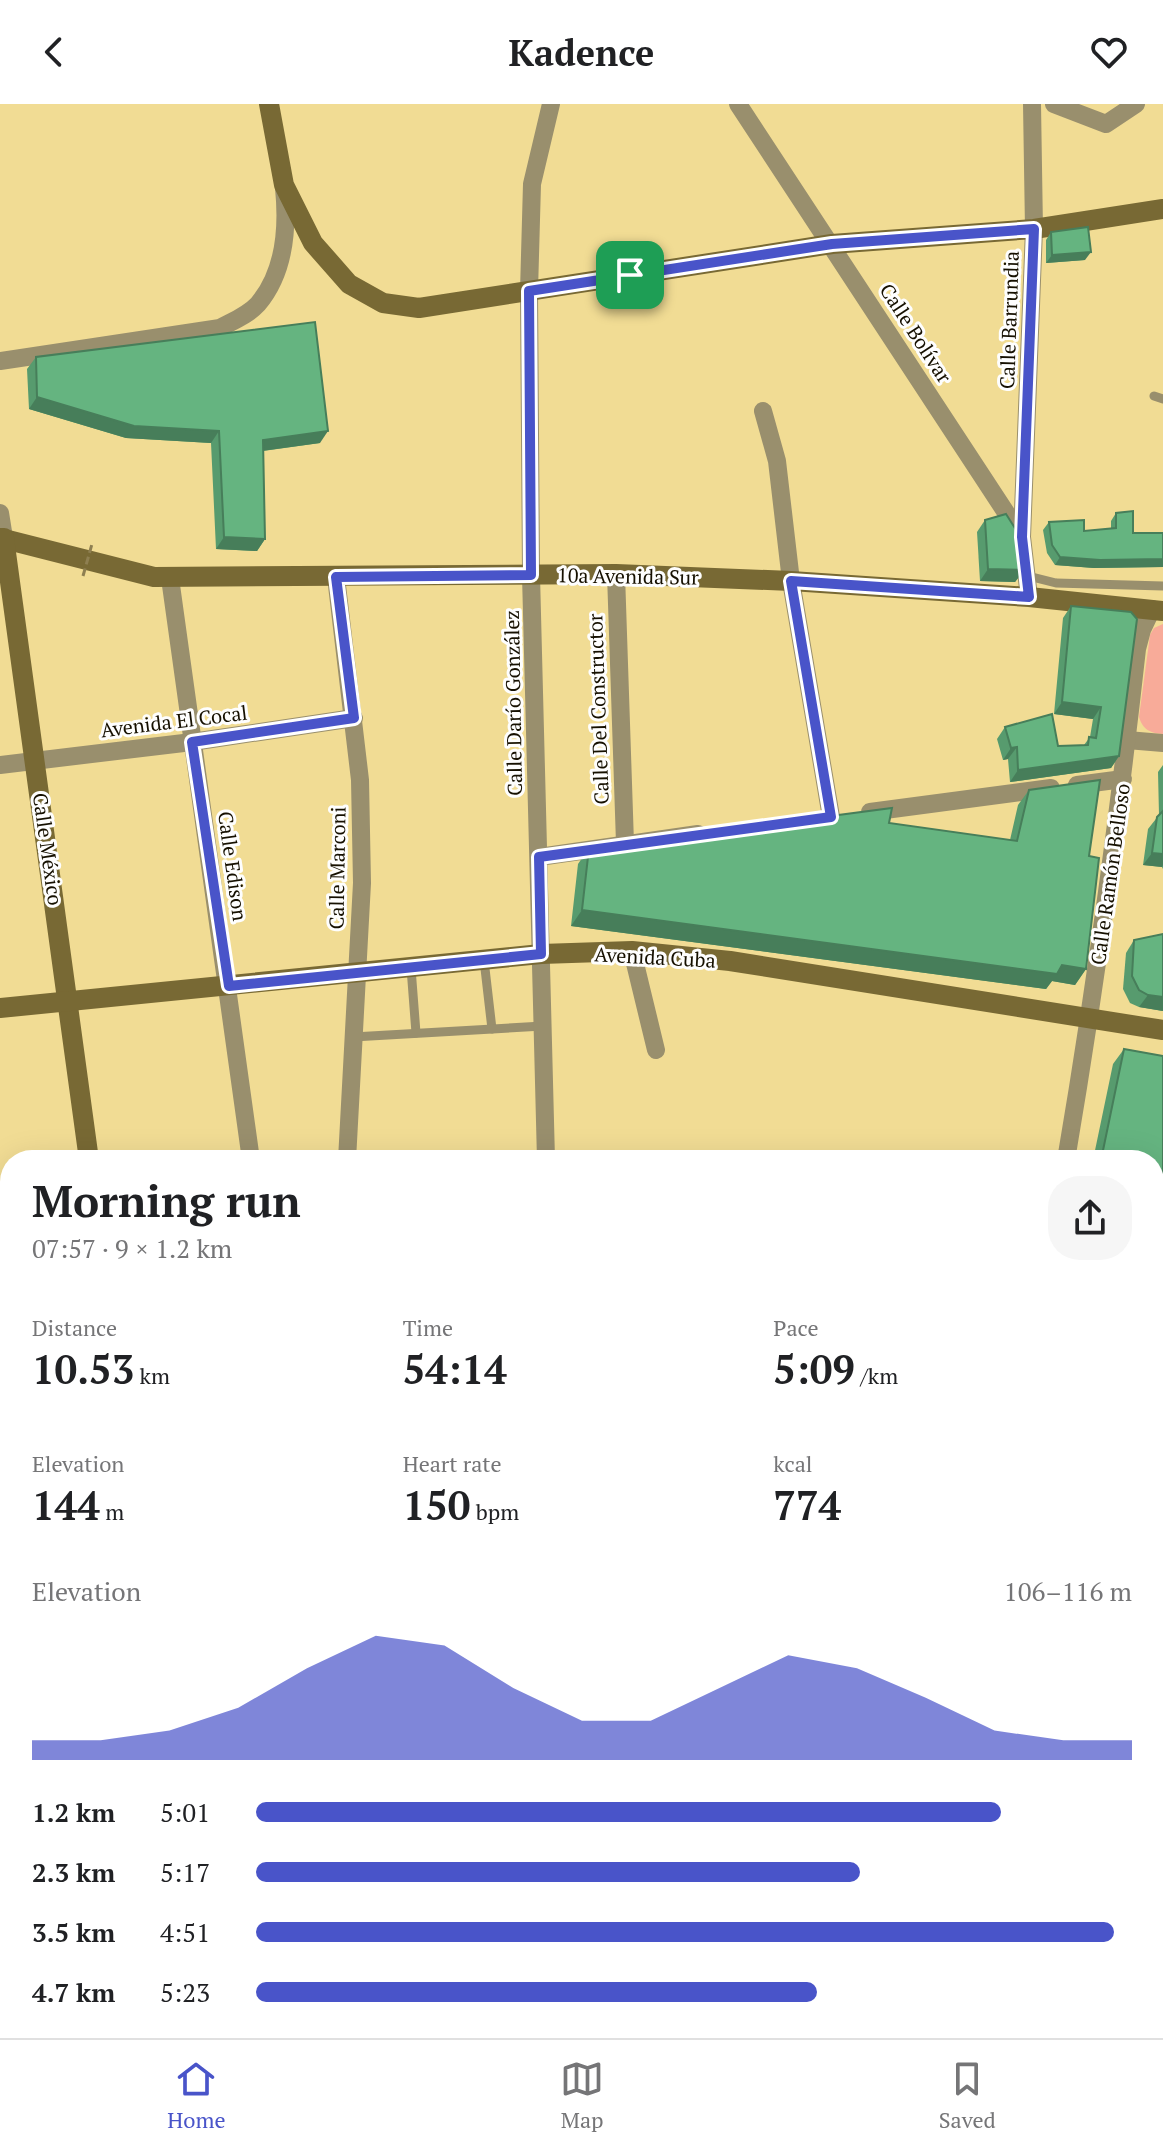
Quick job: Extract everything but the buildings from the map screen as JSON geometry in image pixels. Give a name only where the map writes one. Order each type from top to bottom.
[{"type":"main road","points":[[269,104],[284,185],[313,243],[349,284],[383,303],[419,308],[832,244],[1034,229],[1163,209]]},
{"type":"main road","name":"10a Avenida Sur","points":[[2,538],[135,574],[170,578],[616,574],[791,581],[1159,605]]},
{"type":"main road","name":"Calle México","points":[[2,538],[88,1150]]},
{"type":"main road","name":"Avenida Cuba","points":[[0,1008],[541,954],[632,951],[730,961],[1163,1030]]},
{"type":"street","name":"Calle Darío González","points":[[546,1150],[531,575],[529,291],[532,184],[551,104]]},
{"type":"street","name":"Calle Bolívar","points":[[738,104],[1022,537],[1029,597]]},
{"type":"street","name":"Calle Barrundia","points":[[1022,537],[1034,229],[1032,104]]},
{"type":"street","points":[[1054,104],[1106,124],[1136,104]]},
{"type":"street","points":[[0,361],[220,328],[247,313],[266,290],[282,249],[287,230],[284,185]]},
{"type":"street","points":[[763,411],[777,461],[824,818],[1123,779]]},
{"type":"street","points":[[0,513],[2,538]]},
{"type":"street","name":"Calle Del Constructor","points":[[616,574],[625,843]]},
{"type":"street","name":"Calle Marconi","points":[[336,577],[360,780],[362,883],[347,1150]]},
{"type":"street","name":"Calle Edison","points":[[170,578],[250,1150]]},
{"type":"street","name":"Calle Ramón Belloso","points":[[1068,1150],[1090,1017],[1123,779],[1137,649],[1142,630],[1159,605]]},
{"type":"street","name":"Avenida El Cocal","points":[[0,765],[192,742],[354,718]]},
{"type":"street","points":[[1127,740],[1163,743]]},
{"type":"street","points":[[539,857],[713,832]]},
{"type":"street","points":[[632,951],[656,1050]]},
{"type":"lane","points":[[1028,576],[1056,583],[1163,586]]},
{"type":"lane","points":[[484,960],[492,1029]]},
{"type":"lane","points":[[411,968],[416,1033]]},
{"type":"lane","points":[[353,1037],[543,1026]]},
{"type":"path","points":[[83,576],[92,544]]},
{"type":"shaded area","points":[[1163,624],[1163,734],[1148,730],[1139,717],[1150,635],[1154,628]]},
{"type":"route","points":[[1034,229],[1022,537],[1029,597],[791,581],[831,817],[539,857],[541,954],[229,986],[192,742],[354,718],[336,577],[531,575],[529,291],[630,275],[832,244],[1034,229]]}]
